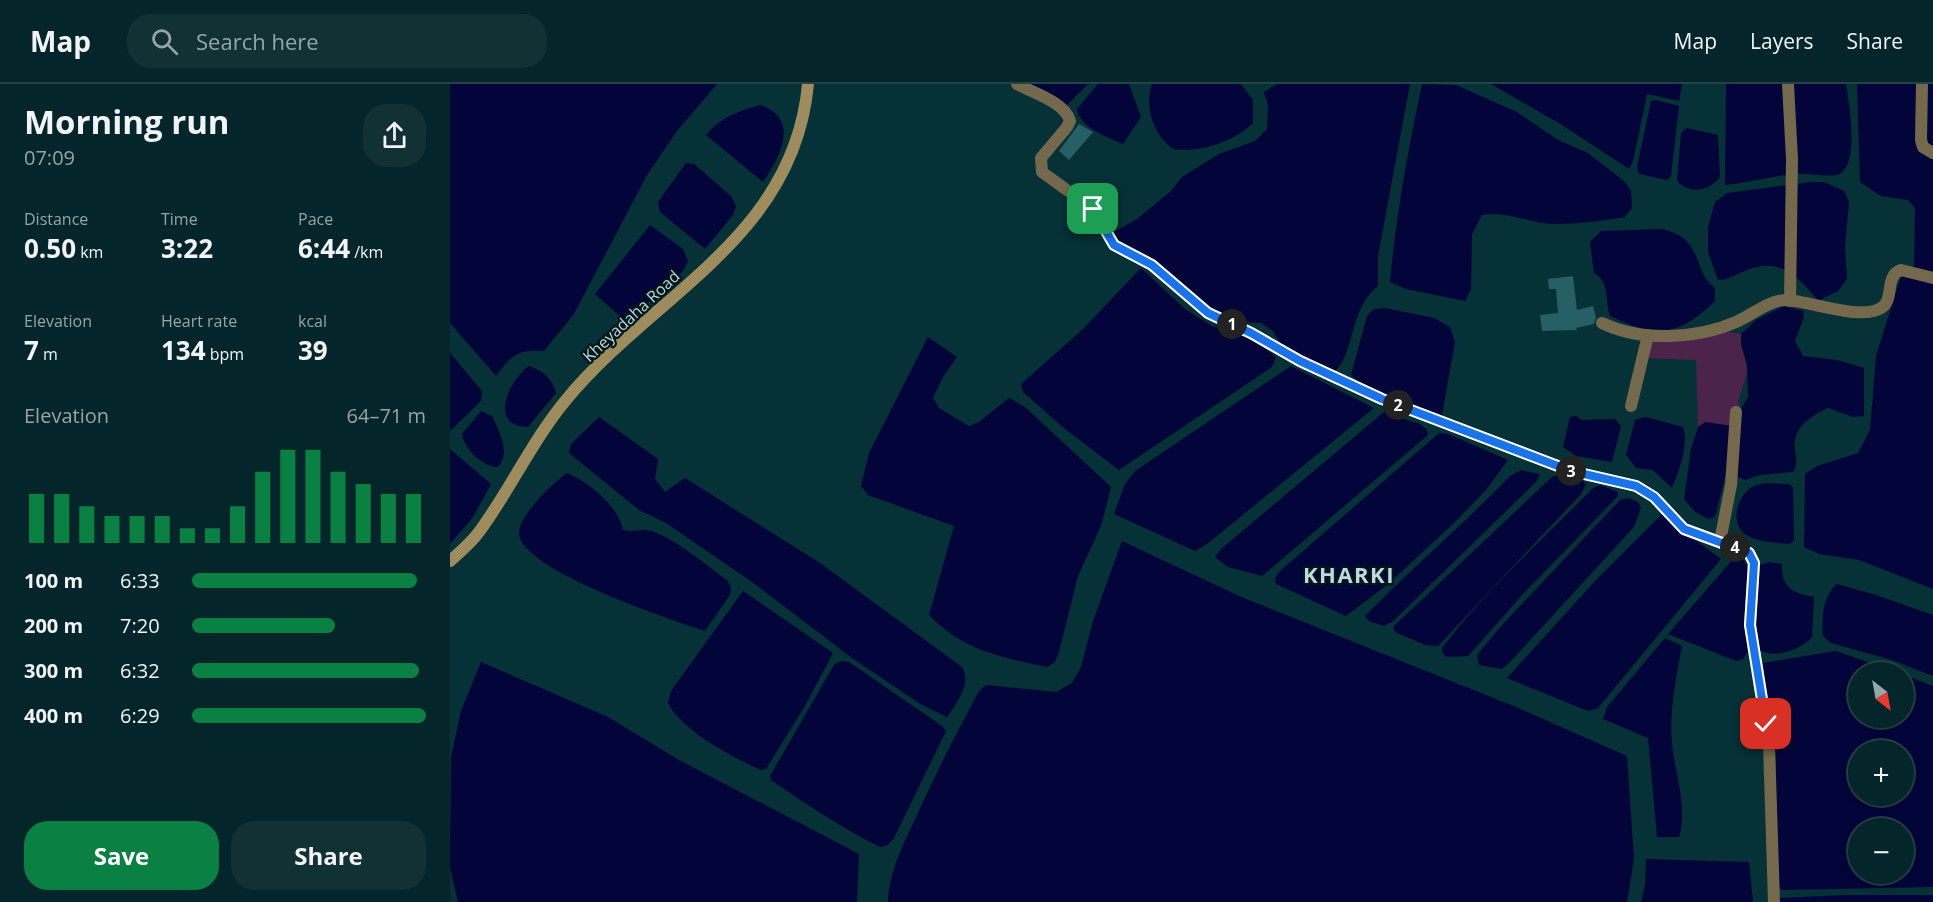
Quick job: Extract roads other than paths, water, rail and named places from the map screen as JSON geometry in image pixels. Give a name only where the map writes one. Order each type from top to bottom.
[{"type":"main road","name":"Kheyadaha Road","points":[[450,561],[477,535],[567,399],[733,244],[757,214],[780,178],[794,144],[805,108],[808,84]]},
{"type":"street","points":[[1017,84],[1059,106],[1070,121],[1041,158],[1042,172],[1093,209],[1114,245],[1152,265],[1196,306],[1251,333],[1300,361],[1382,399],[1571,471],[1636,486],[1654,497],[1684,529],[1749,553],[1754,558],[1750,625],[1769,744],[1774,902]]},
{"type":"street","points":[[1788,84],[1792,159],[1790,301]]},
{"type":"street","points":[[1922,84],[1921,140],[1923,147],[1933,153]]},
{"type":"street","points":[[1602,323],[1616,330],[1648,335],[1682,334],[1722,327],[1774,303],[1790,301],[1863,313],[1886,304],[1891,280],[1897,271],[1933,278]]},
{"type":"street","points":[[1631,406],[1648,335]]},
{"type":"street","points":[[1719,541],[1731,485],[1736,412]]},
{"type":"district","name":"KHARKI","points":[[1349,575]]}]
